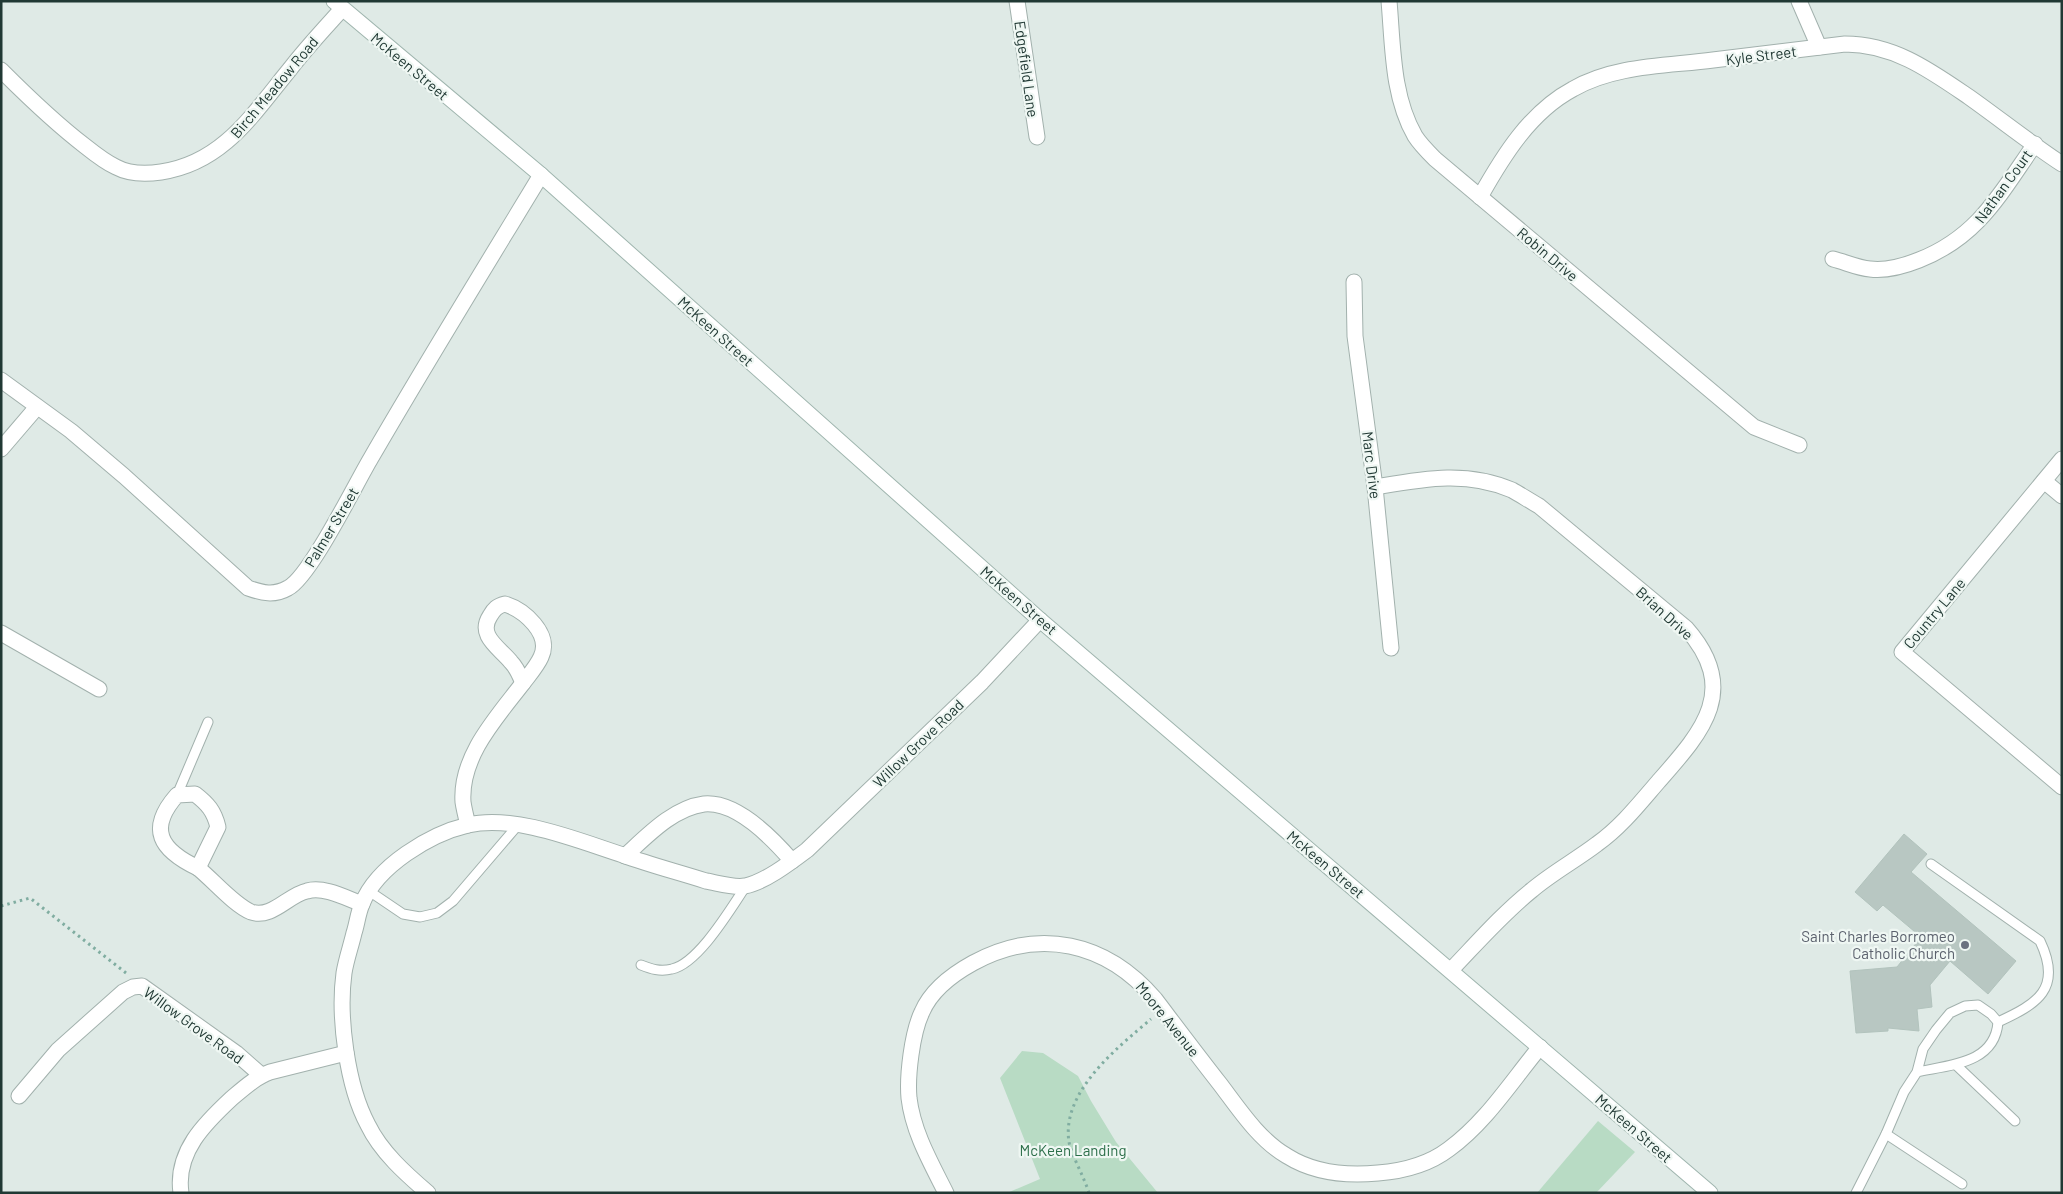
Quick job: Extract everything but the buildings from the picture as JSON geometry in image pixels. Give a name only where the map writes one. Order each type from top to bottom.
[{"type":"street","name":"Edgefield Lane","points":[[1017,1],[1037,137]]},
{"type":"street","name":"Robin Drive","points":[[1389,1],[1396,80],[1403,110],[1416,137],[1435,159],[1754,427],[1798,445]]},
{"type":"street","points":[[1799,1],[1819,47]]},
{"type":"street","name":"Birch Meadow Road","points":[[1,70],[67,132],[104,160],[118,168],[135,172],[154,173],[173,170],[192,165],[226,143],[241,128],[305,50],[338,5]]},
{"type":"street","name":"McKeen Street","points":[[338,5],[542,176],[1040,620],[1710,1193]]},
{"type":"street","name":"Kyle Street","points":[[1480,197],[1501,160],[1540,113],[1567,92],[1591,80],[1628,70],[1819,47],[1863,44],[1910,59],[1936,74],[2062,164]]},
{"type":"street","name":"Nathan Court","points":[[1833,259],[1870,269],[1889,268],[1907,265],[1944,249],[1961,238],[1981,219],[2035,144]]},
{"type":"street","name":"Palmer Street","points":[[1,380],[71,431],[124,476],[248,588],[267,594],[289,588],[304,573],[315,557],[372,457],[542,176]]},
{"type":"street","name":"Marc Drive","points":[[1354,282],[1355,336],[1375,487],[1391,648]]},
{"type":"street","points":[[1,449],[37,407]]},
{"type":"street","name":"Country Lane","points":[[2062,459],[1902,652],[2062,787]]},
{"type":"street","name":"Brian Drive","points":[[1375,487],[1437,477],[1454,477],[1493,484],[1514,491],[1539,506],[1686,628],[1703,650],[1709,663],[1712,678],[1713,694],[1703,727],[1628,816],[1599,843],[1532,890],[1502,916],[1451,970]]},
{"type":"street","points":[[2044,481],[2062,496]]},
{"type":"street","points":[[468,825],[463,802],[468,766],[476,749],[523,683],[542,656],[542,638],[535,624],[514,606],[505,604],[497,606],[486,621],[486,629],[497,648],[513,664],[523,683]]},
{"type":"street","name":"Willow Grove Road","points":[[746,886],[792,861],[807,850],[975,688],[1040,620]]},
{"type":"street","points":[[1,633],[99,689]]},
{"type":"street","points":[[198,868],[218,826],[215,812],[195,794],[177,795],[165,809],[160,826],[163,841],[178,857],[198,868],[243,907],[252,912],[270,911],[297,894],[316,890],[366,897]]},
{"type":"street","points":[[625,856],[651,832],[668,820],[685,810],[705,804],[723,806],[738,813],[777,843],[792,861]]},
{"type":"street","points":[[428,1193],[385,1151],[368,1126],[354,1090],[346,1053],[342,1009],[344,973],[366,897],[385,872],[404,856],[433,838],[468,825],[482,823],[518,825],[564,836],[706,881],[746,886]]},
{"type":"street","name":"Moore Avenue","points":[[946,1193],[927,1156],[916,1127],[910,1099],[909,1082],[913,1046],[922,1012],[936,992],[950,977],[986,956],[1005,948],[1024,944],[1061,944],[1093,952],[1121,968],[1145,988],[1235,1105],[1274,1148],[1300,1163],[1329,1172],[1345,1174],[1396,1171],[1415,1167],[1449,1150],[1490,1110],[1540,1048]]},
{"type":"street","name":"Willow Grove Road","points":[[19,1096],[43,1066],[70,1038],[123,992],[133,987],[142,986],[236,1054],[261,1075]]},
{"type":"street","name":"Willow Grove Road","points":[[181,1193],[179,1182],[182,1164],[189,1146],[215,1114],[261,1075],[346,1053]]},
{"type":"lane","points":[[177,795],[208,722]]},
{"type":"lane","points":[[366,897],[404,914],[420,917],[437,913],[453,901],[518,825]]},
{"type":"lane","points":[[1931,864],[2040,941],[2050,953],[2056,972],[2056,982],[2050,992],[2035,1003],[1998,1022]]},
{"type":"lane","name":"Willow Grove Road","points":[[641,965],[653,970],[663,971],[673,969],[684,963],[712,935],[746,886]]},
{"type":"lane","points":[[1856,1193],[1886,1134],[1904,1092],[1917,1072],[1923,1049],[1936,1030],[1950,1014],[1965,1006],[1978,1005],[1991,1014],[1998,1022],[1997,1035],[1986,1049],[1972,1060],[1917,1072]]},
{"type":"lane","points":[[1956,1065],[2015,1121]]},
{"type":"lane","points":[[1886,1134],[1962,1184]]},
{"type":"path","points":[[1,906],[30,898],[142,986]]},
{"type":"path","points":[[1089,1193],[1070,1145],[1068,1129],[1070,1115],[1081,1092],[1107,1058],[1162,1009]]},
{"type":"green space","name":"McKeen Landing","points":[[1022,1051],[1043,1053],[1078,1076],[1116,1142],[1158,1193],[1007,1193],[1040,1179],[1000,1078]]},
{"type":"green space","points":[[1598,1121],[1635,1152],[1596,1193],[1537,1193]]},
{"type":"place","name":"Saint Charles Borromeo Catholic Church","points":[[1965,945]]}]
